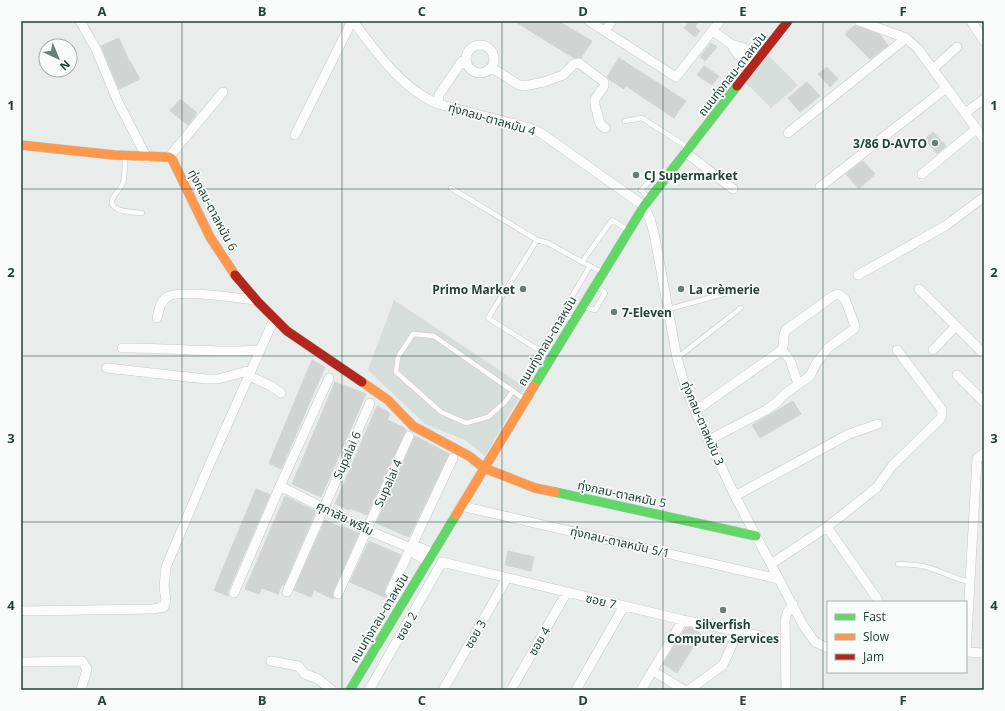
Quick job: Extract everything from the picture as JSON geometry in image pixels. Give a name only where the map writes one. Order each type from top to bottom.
[{"type":"street","points":[[80,21],[96,49],[118,102],[147,158]]},
{"type":"street","points":[[295,135],[352,21]]},
{"type":"street","name":"ทุ่งกลม-ตาลหมัน 4","points":[[352,21],[385,63],[419,94],[438,104],[530,128],[541,133],[646,203]]},
{"type":"street","points":[[589,21],[676,77],[720,21]]},
{"type":"street","points":[[605,32],[612,21]]},
{"type":"street","name":"ถนนทุ่งกลม-ตาลหมัน","points":[[350,690],[628,230],[646,203],[788,21]]},
{"type":"street","points":[[859,21],[906,38],[918,49],[984,139]]},
{"type":"street","points":[[971,21],[984,41]]},
{"type":"street","points":[[713,31],[731,44],[738,55],[756,63]]},
{"type":"street","points":[[788,133],[906,38]]},
{"type":"street","points":[[479,45],[485,45],[489,48],[495,57],[492,68],[482,74],[471,70],[467,65],[466,59],[470,49],[479,45]]},
{"type":"street","points":[[933,69],[957,47]]},
{"type":"street","points":[[438,104],[439,95],[462,61],[466,59]]},
{"type":"street","points":[[492,68],[519,85],[524,86],[544,82],[563,75],[574,64],[579,63],[604,82],[604,86],[595,99],[595,105],[600,124],[605,128]]},
{"type":"street","points":[[820,186],[946,88]]},
{"type":"street","points":[[21,144],[147,158],[169,157],[223,92]]},
{"type":"street","points":[[965,113],[984,99]]},
{"type":"street","points":[[922,174],[976,129]]},
{"type":"street","points":[[687,150],[733,189]]},
{"type":"street","name":"ทุ่งกลม-ตาลหมัน 6","points":[[169,157],[172,159],[216,246],[254,300],[287,331],[388,400],[413,426],[459,450],[484,468]]},
{"type":"street","points":[[858,276],[945,226],[984,197]]},
{"type":"street","name":"ทุ่งกลม-ตาลหมัน 3","points":[[646,203],[654,233],[677,358],[686,389],[695,412],[735,496],[803,625],[815,642],[827,648]]},
{"type":"street","points":[[919,289],[984,354]]},
{"type":"street","points":[[157,318],[160,304],[169,296],[175,294],[193,294],[254,300]]},
{"type":"street","points":[[695,412],[782,350],[784,346],[784,333],[786,330],[833,296],[838,294],[845,300],[855,326],[854,329],[828,348],[817,362],[810,376],[766,410],[709,440]]},
{"type":"street","points":[[21,611],[153,609],[164,607],[166,600],[164,587],[166,567],[259,350],[274,319]]},
{"type":"street","points":[[933,350],[956,326]]},
{"type":"street","points":[[122,348],[151,347],[236,352],[259,350]]},
{"type":"street","points":[[782,350],[790,360],[798,384]]},
{"type":"street","points":[[771,564],[826,527],[876,487],[888,470],[940,419],[942,410],[897,350]]},
{"type":"street","points":[[107,368],[206,379],[218,379],[250,373],[281,393]]},
{"type":"street","points":[[957,375],[984,402]]},
{"type":"street","points":[[234,592],[329,378]]},
{"type":"street","name":"Supalai 6","points":[[287,592],[370,402]]},
{"type":"street","points":[[735,496],[849,434],[878,424]]},
{"type":"street","name":"Supalai 4","points":[[338,594],[408,436]]},
{"type":"street","points":[[967,634],[978,459],[984,453]]},
{"type":"street","points":[[390,592],[452,458]]},
{"type":"street","name":"ทุ่งกลม-ตาลหมัน 5","points":[[484,468],[536,488],[756,536]]},
{"type":"street","name":"ศุภาลัย พรีโม","points":[[280,486],[367,530],[411,548],[416,554],[430,557]]},
{"type":"street","name":"ทุ่งกลม-ตาลหมัน 5/1","points":[[461,506],[779,579]]},
{"type":"street","points":[[826,527],[878,600]]},
{"type":"street","name":"ซอย 7","points":[[442,562],[683,620],[760,636]]},
{"type":"street","name":"ซอย 2","points":[[369,690],[442,562]]},
{"type":"street","name":"ซอย 3","points":[[442,690],[507,578]]},
{"type":"street","name":"ซอย 4","points":[[511,690],[567,592]]},
{"type":"street","points":[[786,690],[784,621],[793,604]]},
{"type":"street","points":[[576,690],[624,606]]},
{"type":"street","points":[[641,690],[683,620]]},
{"type":"street","points":[[689,690],[723,665],[738,632]]},
{"type":"street","points":[[967,652],[984,652]]},
{"type":"street","points":[[21,662],[82,661],[88,669],[81,690]]},
{"type":"street","points":[[271,662],[298,666],[305,674],[318,679],[332,690]]},
{"type":"street","points":[[653,671],[684,690]]},
{"type":"lane","points":[[625,121],[642,118],[687,150]]},
{"type":"lane","points":[[126,156],[123,183],[113,197],[112,204],[119,210],[142,213]]},
{"type":"lane","points":[[451,188],[537,240],[548,243],[602,272]]},
{"type":"lane","points":[[582,262],[612,220],[628,230]]},
{"type":"lane","points":[[537,240],[488,318],[540,351]]},
{"type":"lane","points":[[548,363],[541,359],[540,351],[590,266]]},
{"type":"lane","points":[[582,306],[595,310],[602,299],[605,293],[595,284]]},
{"type":"lane","points":[[669,310],[727,293]]},
{"type":"lane","points":[[677,358],[741,308]]},
{"type":"lane","points":[[561,314],[574,320]]},
{"type":"lane","points":[[513,391],[505,402],[488,417],[466,423],[441,412],[396,372],[398,357],[413,334],[434,336],[513,391],[525,400]]},
{"type":"lane","points":[[898,564],[929,567],[959,580],[970,582]]},
{"type":"shaded area","points":[[768,55],[798,85],[771,108],[746,83]]},
{"type":"shaded area","points":[[394,300],[525,387],[485,456],[465,440],[425,424],[368,370]]},
{"type":"building","points":[[514,21],[558,21],[592,41],[581,58],[574,58]]},
{"type":"building","points":[[690,21],[699,21],[695,27],[700,31],[695,37],[684,28]]},
{"type":"building","points":[[855,25],[880,35],[888,45],[870,59],[845,34]]},
{"type":"building","points":[[119,38],[129,61],[140,79],[119,89],[101,46]]},
{"type":"building","points":[[711,43],[717,47],[705,61],[700,57]]},
{"type":"building","points":[[619,58],[686,101],[674,118],[626,86],[624,89],[607,77]]},
{"type":"building","points":[[704,66],[719,76],[712,85],[697,75]]},
{"type":"building","points":[[827,67],[838,79],[830,87],[818,74]]},
{"type":"building","points":[[807,82],[820,96],[800,112],[788,98]]},
{"type":"building","points":[[180,99],[197,113],[188,125],[170,111]]},
{"type":"building","name":"3/86 D-AVTO","points":[[933,132],[946,146],[937,154],[925,139]]},
{"type":"building","points":[[863,161],[875,174],[859,189],[846,174]]},
{"type":"building","points":[[312,360],[325,367],[281,469],[269,463]]},
{"type":"building","points":[[335,382],[366,394],[321,497],[292,484]]},
{"type":"building","points":[[793,401],[801,414],[760,438],[752,425]]},
{"type":"building","points":[[377,406],[390,414],[387,420],[403,427],[406,430],[367,515],[335,504]]},
{"type":"building","points":[[415,436],[449,454],[409,537],[376,523]]},
{"type":"building","points":[[256,489],[270,495],[228,591],[228,596],[214,590]]},
{"type":"building","points":[[285,496],[315,511],[314,515],[284,585],[282,584],[278,594],[262,588],[259,594],[245,589]]},
{"type":"building","points":[[325,520],[359,533],[333,592],[333,599],[314,590],[311,597],[294,590]]},
{"type":"building","points":[[369,541],[401,555],[385,589],[386,598],[350,582]]},
{"type":"building","points":[[508,551],[534,557],[531,571],[505,565]]},
{"type":"building","points":[[686,627],[691,628],[701,634],[677,673],[663,664]]},
{"type":"traffic: fast","points":[[534,386],[644,206],[737,86]]},
{"type":"traffic: fast","points":[[555,492],[756,536]]},
{"type":"traffic: fast","points":[[350,690],[456,515]]},
{"type":"traffic: slow","points":[[21,145],[114,155],[169,157],[172,159],[210,237],[235,275]]},
{"type":"traffic: slow","points":[[362,382],[388,400],[413,426],[469,456],[484,468],[535,488],[555,492]]},
{"type":"traffic: slow","points":[[456,515],[534,386]]},
{"type":"traffic: jam","points":[[737,86],[788,21]]},
{"type":"traffic: jam","points":[[235,275],[258,302],[287,331],[362,382]]},
{"type":"place","name":"3/86 D-AVTO","points":[[935,143]]},
{"type":"place","name":"CJ Supermarket","points":[[636,175]]},
{"type":"place","name":"Primo Market","points":[[523,289]]},
{"type":"place","name":"La crèmerie","points":[[681,289]]},
{"type":"place","name":"7-Eleven","points":[[614,312]]},
{"type":"place","name":"Silverfish Computer Services","points":[[723,610]]}]
